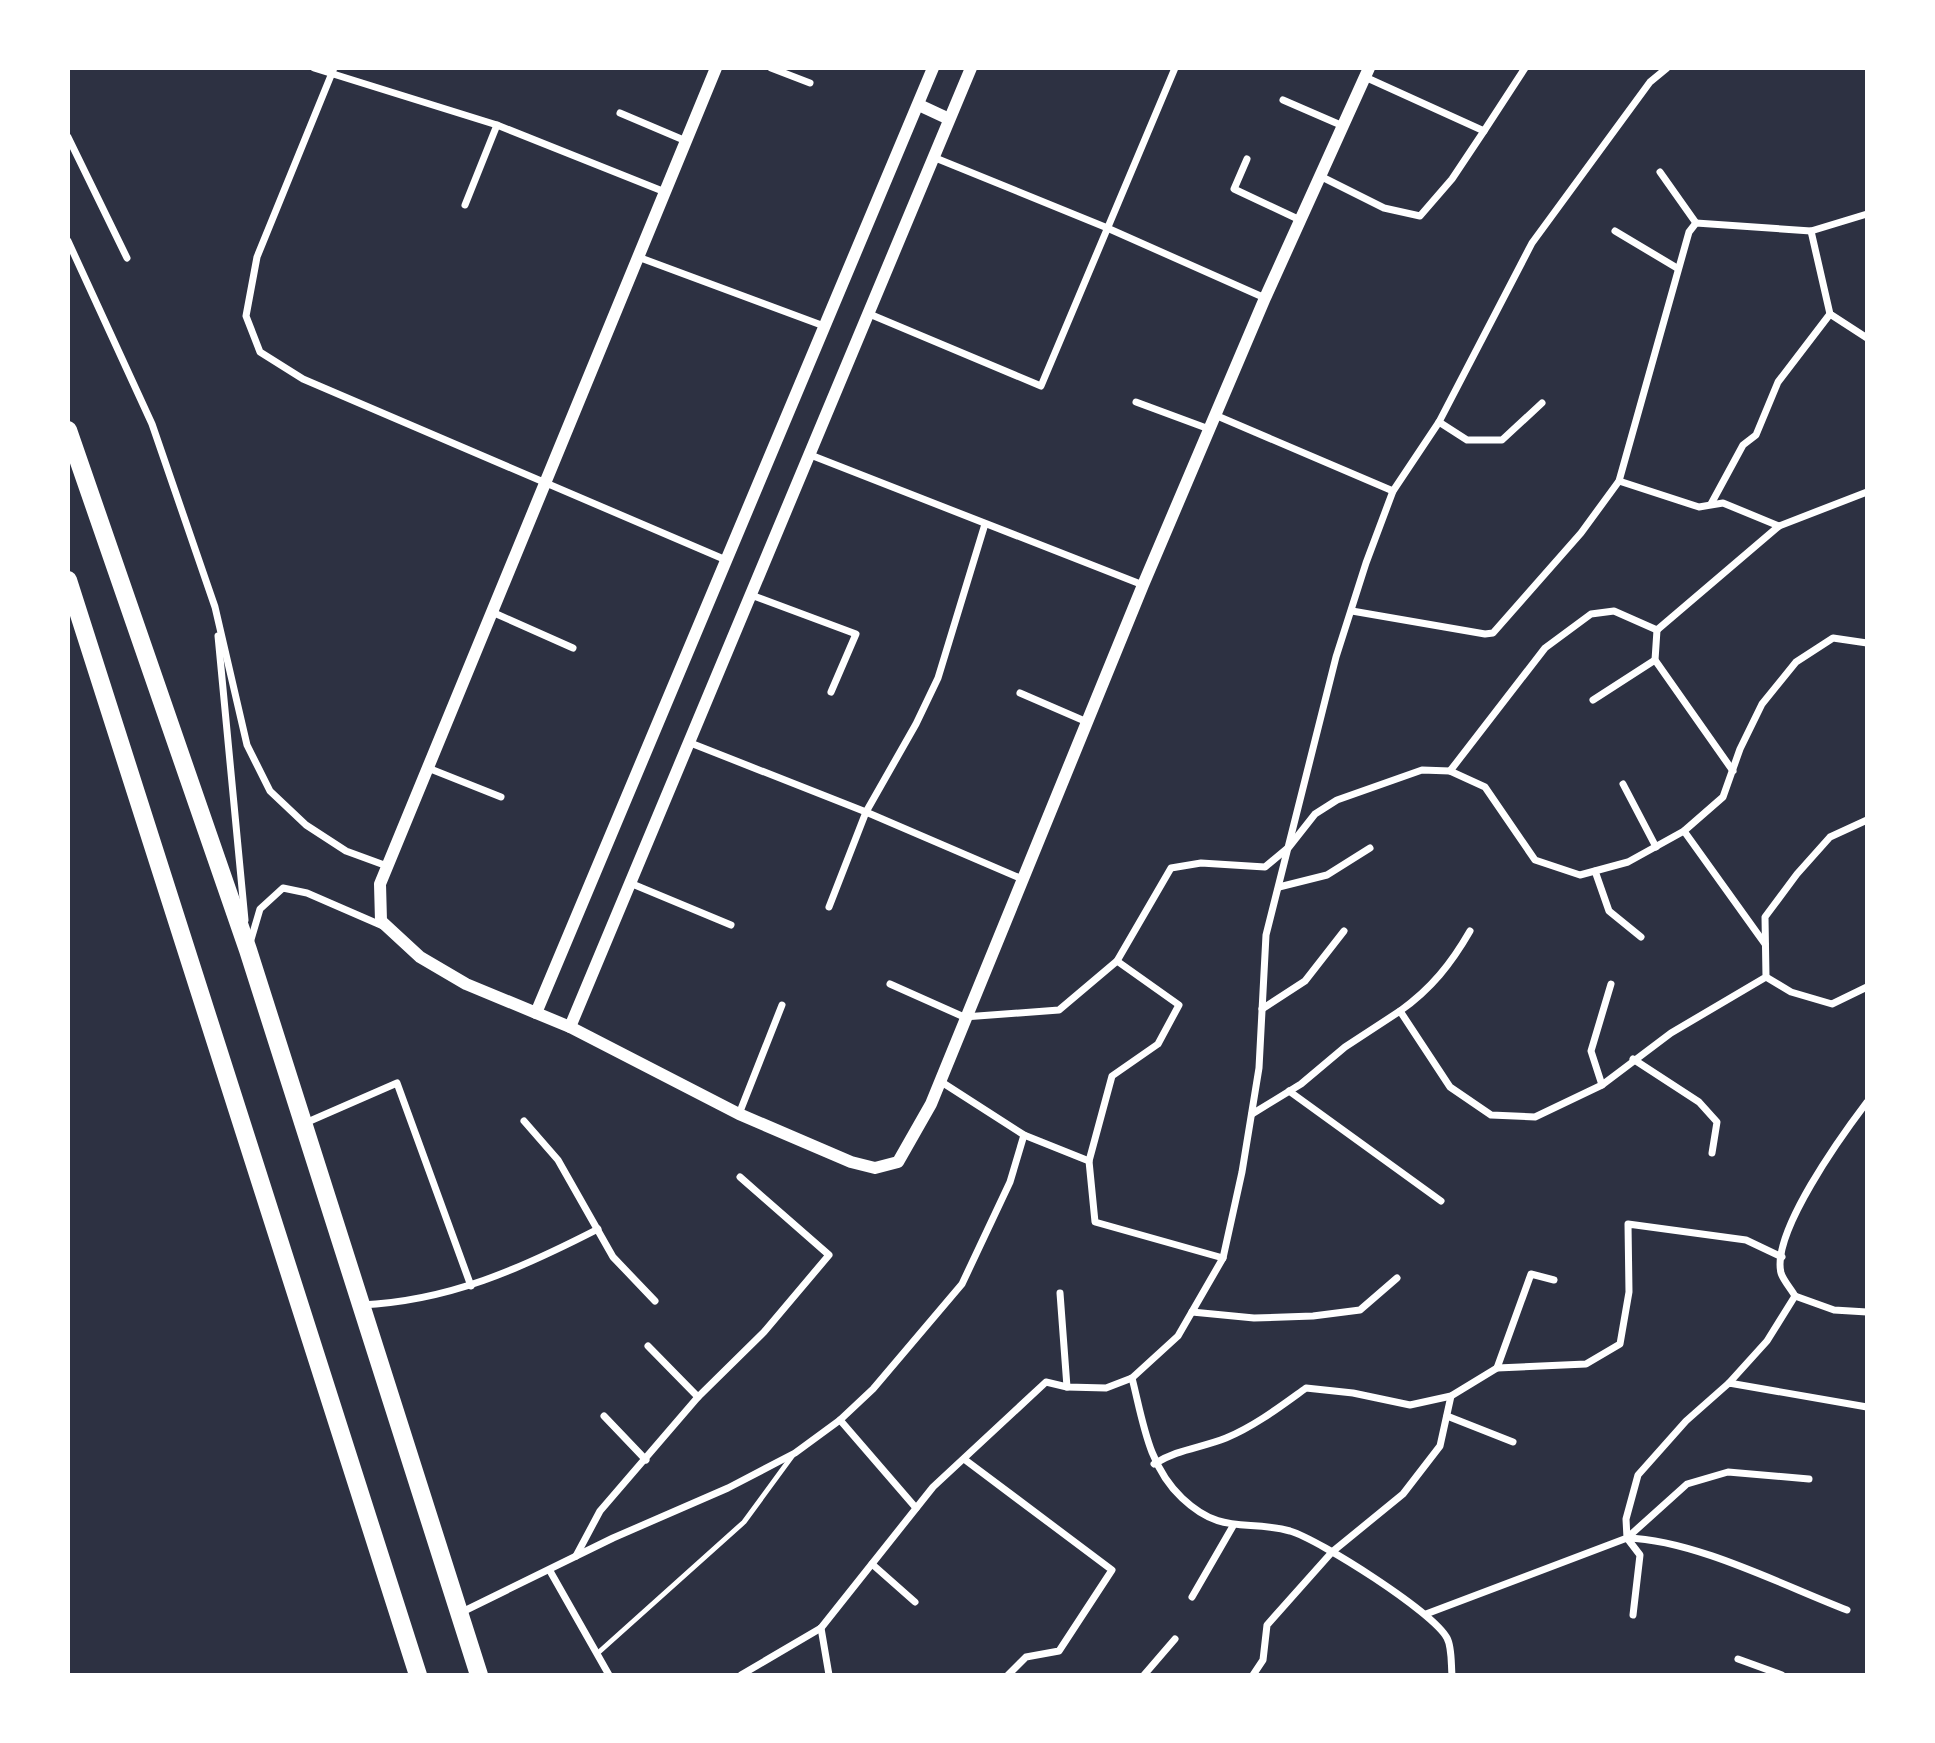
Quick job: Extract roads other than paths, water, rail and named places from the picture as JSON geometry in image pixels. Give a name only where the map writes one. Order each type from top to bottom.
[{"type":"main road","points":[[68,430],[248,950],[457,1614],[479,1675]]},
{"type":"main road","points":[[68,580],[418,1675]]},
{"type":"street","points":[[314,68],[333,70],[497,125],[665,192]]},
{"type":"street","points":[[716,68],[387,866],[380,884],[381,920],[420,957],[466,984],[570,1027],[739,1114],[851,1162],[875,1168],[898,1162],[931,1104],[964,1017],[1143,585],[1265,298],[1367,72],[1484,131]]},
{"type":"street","points":[[771,68],[810,83]]},
{"type":"street","points":[[536,1013],[933,68]]},
{"type":"street","points":[[570,1027],[971,68]]},
{"type":"street","points":[[867,313],[1041,386],[1105,227],[1175,68]]},
{"type":"street","points":[[1320,176],[1384,208],[1420,216],[1452,179],[1525,68]]},
{"type":"street","points":[[741,1675],[821,1628],[916,1508],[1046,1382],[1067,1387],[1106,1388],[1132,1378],[1178,1336],[1192,1312],[1223,1258],[1259,1068],[1266,935],[1336,657],[1366,563],[1394,491],[1439,422],[1532,243],[1650,82],[1667,68]]},
{"type":"street","points":[[333,70],[257,257],[246,316],[260,352],[303,379],[726,560]]},
{"type":"street","points":[[1283,100],[1343,126]]},
{"type":"street","points":[[919,105],[949,119]]},
{"type":"street","points":[[620,113],[686,141]]},
{"type":"street","points":[[465,205],[497,125]]},
{"type":"street","points":[[68,137],[127,258]]},
{"type":"street","points":[[933,156],[1105,227],[1265,298]]},
{"type":"street","points":[[1247,159],[1234,190],[1300,220]]},
{"type":"street","points":[[1660,172],[1696,223]]},
{"type":"street","points":[[1696,223],[1811,231],[1867,214]]},
{"type":"street","points":[[1352,611],[1485,634],[1493,632],[1581,533],[1619,481],[1662,333],[1684,243],[1696,223]]},
{"type":"street","points":[[1615,231],[1677,268]]},
{"type":"street","points":[[1811,231],[1830,314],[1867,338]]},
{"type":"street","points":[[68,241],[152,424],[215,607],[247,745],[271,791],[306,825],[346,851],[387,866]]},
{"type":"street","points":[[638,257],[824,326]]},
{"type":"street","points":[[1711,504],[1743,445],[1756,435],[1779,382],[1830,314]]},
{"type":"street","points":[[1136,402],[1209,429]]},
{"type":"street","points":[[1439,422],[1468,440],[1502,440],[1542,403]]},
{"type":"street","points":[[1215,415],[1394,491]]},
{"type":"street","points":[[808,454],[1143,585]]},
{"type":"street","points":[[1619,481],[1699,507],[1723,503],[1779,526]]},
{"type":"street","points":[[1733,771],[1655,660],[1657,630],[1779,526],[1867,492]]},
{"type":"street","points":[[829,907],[866,812],[916,724],[938,678],[985,524]]},
{"type":"street","points":[[750,594],[856,634],[831,692]]},
{"type":"street","points":[[215,607],[248,950]]},
{"type":"street","points":[[1450,771],[1545,648],[1591,614],[1614,611],[1657,630]]},
{"type":"street","points":[[492,612],[573,648]]},
{"type":"street","points":[[890,984],[964,1017],[1059,1010],[1117,961],[1171,868],[1201,863],[1265,867],[1289,846],[1315,814],[1336,800],[1422,770],[1450,771],[1485,787],[1535,860],[1580,875],[1628,862],[1684,831],[1723,797],[1762,704],[1796,662],[1833,638],[1867,643]]},
{"type":"street","points":[[1593,700],[1655,660]]},
{"type":"street","points":[[1020,692],[1087,722]]},
{"type":"street","points":[[688,742],[866,812],[1022,879]]},
{"type":"street","points":[[428,768],[501,797]]},
{"type":"street","points":[[1623,784],[1656,847]]},
{"type":"street","points":[[1766,977],[1765,917],[1797,874],[1830,837],[1865,820],[1867,811]]},
{"type":"street","points":[[1684,831],[1765,944]]},
{"type":"street","points":[[1279,887],[1327,875],[1370,848]]},
{"type":"street","points":[[1595,871],[1609,911],[1641,937]]},
{"type":"street","points":[[630,883],[731,925]]},
{"type":"street","points":[[248,950],[260,909],[284,888],[307,893],[390,929]]},
{"type":"street","points":[[1262,1009],[1305,981],[1344,930]]},
{"type":"street","points":[[1252,1114],[1289,1091],[1345,1047],[1421,996],[1452,963],[1470,931]]},
{"type":"street","points":[[1117,961],[1179,1005],[1158,1044],[1112,1076],[1089,1161],[1095,1222],[1223,1258]]},
{"type":"street","points":[[1766,977],[1791,992],[1832,1004],[1867,987]]},
{"type":"street","points":[[1400,1011],[1450,1087],[1491,1115],[1535,1117],[1602,1085],[1633,1059],[1766,977]]},
{"type":"street","points":[[1602,1085],[1591,1051],[1611,984]]},
{"type":"street","points":[[739,1114],[782,1005]]},
{"type":"street","points":[[1633,1059],[1699,1102],[1717,1122],[1712,1153]]},
{"type":"street","points":[[940,1081],[1024,1135],[1089,1161]]},
{"type":"street","points":[[303,1125],[397,1083],[471,1286]]},
{"type":"street","points":[[1289,1091],[1441,1201]]},
{"type":"street","points":[[1867,1102],[1815,1180],[1784,1235],[1781,1272],[1795,1296],[1834,1310],[1867,1312]]},
{"type":"street","points":[[524,1121],[558,1160],[613,1257],[656,1301]]},
{"type":"street","points":[[457,1614],[728,1488],[795,1453],[840,1420],[873,1389],[962,1284],[1010,1182],[1024,1135]]},
{"type":"street","points":[[576,1557],[600,1511],[698,1396],[764,1332],[830,1255],[740,1177]]},
{"type":"street","points":[[1154,1464],[1175,1451],[1225,1438],[1266,1417],[1306,1388],[1353,1393],[1410,1405],[1451,1396],[1497,1367],[1587,1364],[1620,1345],[1629,1292],[1628,1224],[1746,1240],[1782,1257]]},
{"type":"street","points":[[359,1306],[398,1304],[471,1286],[517,1270],[597,1229]]},
{"type":"street","points":[[1497,1367],[1531,1274],[1554,1280]]},
{"type":"street","points":[[1192,1312],[1254,1318],[1313,1316],[1360,1310],[1397,1278]]},
{"type":"street","points":[[1060,1293],[1067,1387]]},
{"type":"street","points":[[1633,1615],[1640,1555],[1627,1538],[1626,1519],[1638,1475],[1686,1421],[1729,1383],[1767,1341],[1795,1296]]},
{"type":"street","points":[[648,1346],[698,1396]]},
{"type":"street","points":[[1132,1378],[1154,1464],[1180,1497],[1196,1510],[1233,1527],[1291,1531],[1332,1552],[1426,1614],[1448,1639],[1452,1675]]},
{"type":"street","points":[[1729,1383],[1867,1407]]},
{"type":"street","points":[[1253,1675],[1263,1660],[1267,1625],[1332,1552],[1403,1494],[1440,1446],[1451,1396]]},
{"type":"street","points":[[604,1416],[646,1460]]},
{"type":"street","points":[[1447,1416],[1513,1442]]},
{"type":"street","points":[[840,1420],[916,1508]]},
{"type":"street","points":[[964,1459],[1112,1570],[1059,1651],[1026,1657],[1008,1675]]},
{"type":"street","points":[[1627,1538],[1687,1484],[1728,1472],[1809,1479]]},
{"type":"street","points":[[1192,1597],[1233,1527]]},
{"type":"street","points":[[1426,1614],[1627,1538],[1654,1538],[1847,1610]]},
{"type":"street","points":[[872,1564],[915,1601]]},
{"type":"street","points":[[550,1571],[599,1652],[609,1675]]},
{"type":"street","points":[[821,1628],[829,1675]]},
{"type":"street","points":[[1144,1675],[1175,1639]]},
{"type":"street","points":[[1738,1660],[1782,1675]]},
{"type":"lane","points":[[599,1652],[744,1522],[795,1453]]}]
